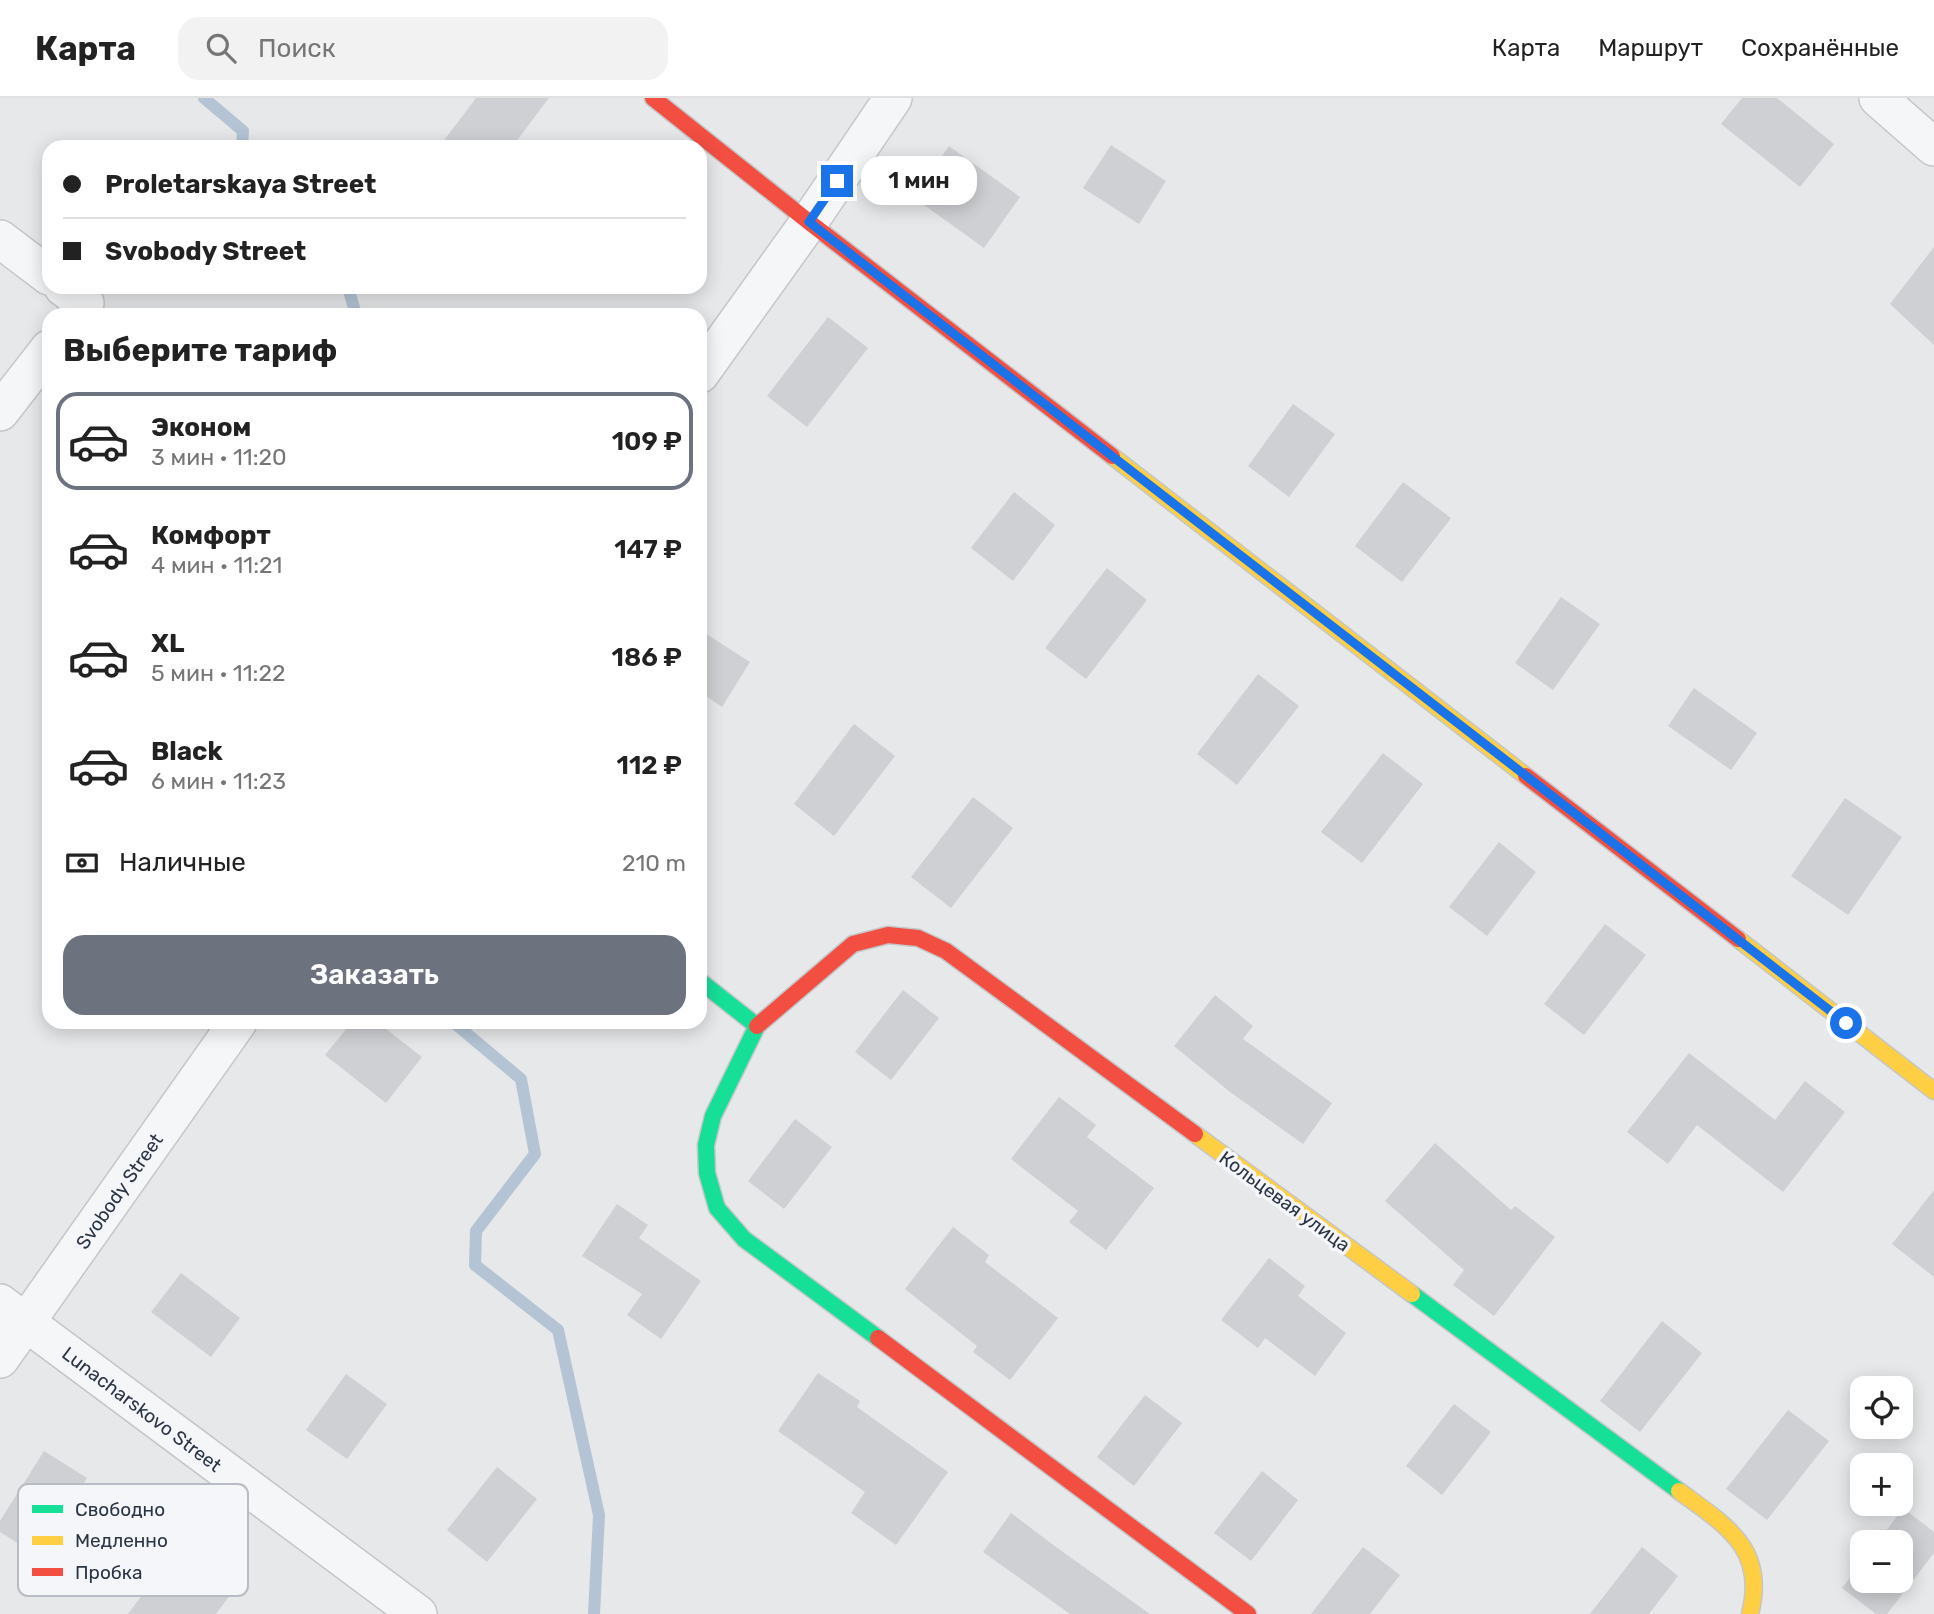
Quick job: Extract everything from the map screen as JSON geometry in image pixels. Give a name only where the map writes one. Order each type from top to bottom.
[{"type":"street","points":[[653,98],[706,140]]},
{"type":"street","points":[[707,364],[809,222],[892,98]]},
{"type":"street","points":[[1878,98],[1934,147]]},
{"type":"street","points":[[707,141],[1934,1091]]},
{"type":"street","points":[[0,239],[42,271]]},
{"type":"street","points":[[73,294],[85,303],[81,308]]},
{"type":"street","points":[[0,412],[42,358]]},
{"type":"street","name":"Кольцевая улица","points":[[1248,1614],[744,1239],[717,1208],[707,1173],[706,1145],[713,1116],[757,1026],[853,944],[888,935],[918,938],[946,951],[1724,1524],[1744,1547],[1752,1574],[1754,1602],[1749,1614]]},
{"type":"street","points":[[707,987],[757,1026]]},
{"type":"street","name":"Svobody Street","points":[[0,1359],[13,1313],[233,1029]]},
{"type":"street","name":"Lunacharskovo Street","points":[[13,1313],[243,1484]]},
{"type":"street","name":"Lunacharskovo Street","points":[[248,1488],[418,1614]]},
{"type":"building","points":[[476,98],[549,98],[517,140],[444,140]]},
{"type":"building","points":[[1742,98],[1777,98],[1834,144],[1800,187],[1721,124]]},
{"type":"building","points":[[1111,145],[1166,181],[1139,224],[1083,188]]},
{"type":"building","points":[[949,146],[1020,197],[984,248],[913,197]]},
{"type":"building","points":[[1934,247],[1934,345],[1890,304]]},
{"type":"building","points":[[828,317],[868,348],[807,427],[767,396]]},
{"type":"building","points":[[1293,404],[1335,434],[1289,497],[1248,466]]},
{"type":"building","points":[[1403,482],[1451,518],[1402,582],[1355,546]]},
{"type":"building","points":[[1014,492],[1055,525],[1013,581],[971,548]]},
{"type":"building","points":[[1107,568],[1147,600],[1086,679],[1045,648]]},
{"type":"building","points":[[1561,597],[1600,624],[1553,690],[1515,663]]},
{"type":"building","points":[[707,634],[750,662],[722,707],[707,697]]},
{"type":"building","points":[[1258,674],[1299,706],[1237,785],[1197,754]]},
{"type":"building","points":[[1694,688],[1757,733],[1731,770],[1668,726]]},
{"type":"building","points":[[854,724],[895,756],[834,836],[794,804]]},
{"type":"building","points":[[1383,753],[1423,784],[1362,863],[1321,832]]},
{"type":"building","points":[[973,797],[1013,828],[951,908],[911,877]]},
{"type":"building","points":[[1845,798],[1902,837],[1848,915],[1791,876]]},
{"type":"building","points":[[1499,842],[1536,872],[1487,936],[1449,907]]},
{"type":"building","points":[[1605,924],[1646,955],[1584,1035],[1544,1004]]},
{"type":"building","points":[[903,990],[939,1018],[891,1080],[855,1052]]},
{"type":"building","points":[[1215,995],[1253,1026],[1243,1039],[1332,1103],[1303,1144],[1230,1092],[1174,1046]]},
{"type":"building","points":[[346,1029],[386,1029],[422,1057],[386,1103],[325,1055]]},
{"type":"building","points":[[1689,1053],[1775,1120],[1805,1081],[1845,1112],[1783,1192],[1697,1125],[1668,1164],[1627,1132]]},
{"type":"building","points":[[1059,1097],[1096,1125],[1087,1137],[1154,1188],[1106,1250],[1069,1222],[1078,1211],[1011,1159]]},
{"type":"building","points":[[795,1119],[832,1147],[784,1209],[748,1181]]},
{"type":"building","points":[[1435,1143],[1511,1210],[1515,1206],[1555,1237],[1494,1316],[1453,1285],[1464,1270],[1385,1201]]},
{"type":"building","points":[[1934,1190],[1934,1277],[1892,1244]]},
{"type":"building","points":[[617,1204],[648,1225],[639,1238],[701,1281],[661,1339],[627,1315],[642,1294],[582,1256]]},
{"type":"building","points":[[953,1227],[989,1255],[985,1262],[1058,1318],[1010,1380],[973,1352],[977,1346],[905,1289]]},
{"type":"building","points":[[1269,1258],[1305,1286],[1298,1296],[1346,1333],[1315,1376],[1265,1338],[1258,1348],[1221,1320]]},
{"type":"building","points":[[181,1273],[240,1318],[211,1357],[151,1312]]},
{"type":"building","points":[[1662,1321],[1702,1353],[1640,1432],[1600,1401]]},
{"type":"building","points":[[818,1373],[860,1401],[857,1407],[948,1472],[896,1545],[851,1513],[865,1492],[778,1431]]},
{"type":"building","points":[[346,1374],[387,1404],[347,1459],[306,1430]]},
{"type":"building","points":[[1145,1395],[1182,1423],[1134,1486],[1097,1457]]},
{"type":"building","points":[[1454,1404],[1491,1432],[1442,1495],[1406,1466]]},
{"type":"building","points":[[1788,1410],[1829,1441],[1767,1520],[1726,1489]]},
{"type":"building","points":[[44,1451],[87,1478],[83,1484],[23,1484]]},
{"type":"building","points":[[497,1467],[537,1499],[487,1562],[447,1530]]},
{"type":"building","points":[[1262,1471],[1298,1500],[1251,1561],[1214,1533]]},
{"type":"building","points":[[18,1492],[18,1543],[0,1532],[0,1521]]},
{"type":"building","points":[[1011,1513],[1150,1614],[1070,1614],[983,1552]]},
{"type":"building","points":[[1897,1516],[1913,1516],[1934,1532],[1934,1553],[1913,1580],[1913,1530],[1887,1530]]},
{"type":"building","points":[[1363,1547],[1400,1575],[1370,1614],[1311,1614]]},
{"type":"building","points":[[1642,1547],[1678,1576],[1649,1614],[1590,1614]]},
{"type":"building","points":[[1850,1578],[1850,1593],[1903,1593],[1887,1614],[1876,1614],[1842,1588]]},
{"type":"building","points":[[141,1596],[230,1596],[216,1614],[128,1614]]},
{"type":"waterway","points":[[204,98],[243,131],[242,140]]},
{"type":"waterway","points":[[350,294],[354,308]]},
{"type":"waterway","points":[[461,1029],[521,1079],[535,1154],[476,1231],[475,1265],[558,1330],[599,1515],[594,1614]]},
{"type":"traffic: fast","points":[[707,987],[757,1026],[713,1116],[706,1145],[707,1173],[717,1208],[744,1239],[878,1338]]},
{"type":"traffic: fast","points":[[1412,1294],[1679,1491]]},
{"type":"traffic: slow","points":[[1112,456],[1526,776]]},
{"type":"traffic: slow","points":[[1738,939],[1934,1091]]},
{"type":"traffic: slow","points":[[1195,1134],[1412,1294]]},
{"type":"traffic: slow","points":[[1679,1491],[1726,1527],[1747,1555],[1753,1572],[1754,1591],[1750,1614]]},
{"type":"traffic: jam","points":[[653,98],[706,140]]},
{"type":"traffic: jam","points":[[707,141],[1112,456]]},
{"type":"traffic: jam","points":[[1526,776],[1738,939]]},
{"type":"traffic: jam","points":[[757,1026],[853,944],[888,935],[918,938],[946,951],[1195,1134]]},
{"type":"traffic: jam","points":[[878,1338],[1248,1614]]},
{"type":"route","points":[[837,181],[809,222],[1846,1023]]}]
